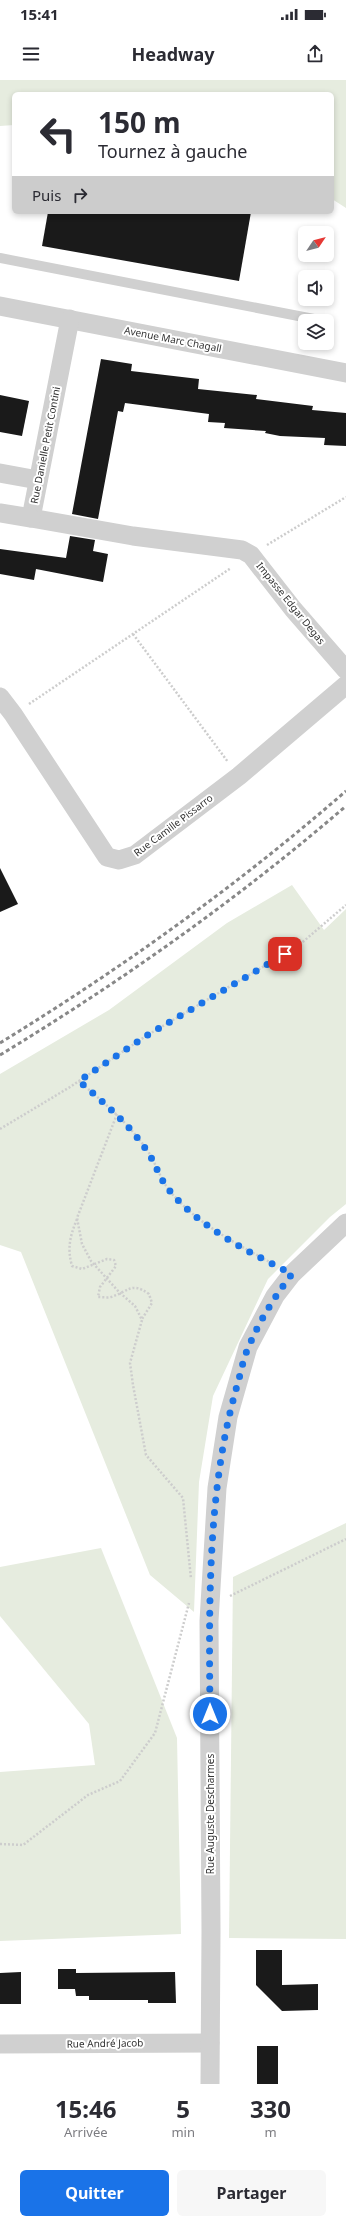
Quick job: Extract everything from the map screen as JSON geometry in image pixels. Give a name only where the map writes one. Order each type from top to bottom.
[{"type":"street","name":"Avenue Marc Chagall","points":[[0,306],[346,373]]},
{"type":"street","name":"Rue Danielle Petit Contini","points":[[70,319],[31,518],[133,536]]},
{"type":"street","points":[[0,474],[38,480]]},
{"type":"street","points":[[0,513],[31,518]]},
{"type":"street","name":"Impasse Edgar Degas","points":[[133,536],[242,550],[251,555],[293,609],[346,670]]},
{"type":"street","name":"Rue Camille Pissarro","points":[[0,697],[13,714],[107,857],[119,860],[135,856],[239,776],[346,686]]},
{"type":"street","name":"Rue Auguste Descharmes","points":[[210,2084],[210,1606],[217,1488],[228,1417],[248,1347],[275,1296],[292,1274],[346,1223]]},
{"type":"street","name":"Rue André Jacob","points":[[0,2044],[210,2042]]},
{"type":"lane","points":[[0,258],[298,316]]},
{"type":"path","points":[[13,714],[251,555],[346,497]]},
{"type":"path","points":[[132,634],[239,776]]},
{"type":"path","points":[[0,1128],[79,1081],[146,1036],[298,946],[346,905]]},
{"type":"path","points":[[79,1081],[117,1114],[146,1148],[169,1190],[201,1219],[236,1243],[292,1274]]},
{"type":"path","points":[[117,1114],[69,1240],[69,1256],[72,1266],[82,1270],[107,1259],[114,1260],[116,1266],[100,1287],[98,1297],[111,1297],[132,1287],[142,1288],[150,1294],[152,1303],[142,1320],[130,1363],[133,1385],[146,1455],[183,1498],[191,1585]]},
{"type":"path","points":[[77,1218],[82,1244],[94,1264],[119,1292],[135,1306],[142,1320]]},
{"type":"path","points":[[210,1606],[346,1539]]},
{"type":"path","points":[[0,1844],[23,1845],[88,1795],[120,1781],[155,1732],[190,1601]]},
{"type":"shaded area","points":[[0,80],[346,80],[346,208],[334,200],[334,92],[12,92],[12,125],[0,126]]},
{"type":"shaded area","points":[[292,885],[324,930],[346,909],[346,1204],[330,1217],[268,1279],[213,1396],[199,1482],[194,1612],[150,1575],[21,1252],[0,1245],[0,1074],[109,1010],[227,923]]},
{"type":"shaded area","points":[[346,1523],[346,1939],[229,1938],[233,1577]]},
{"type":"shaded area","points":[[101,1548],[177,1738],[181,1934],[0,1941],[0,1772],[95,1765],[89,1724],[0,1616],[0,1567]]},
{"type":"building","points":[[48,214],[251,214],[239,281],[42,246]]},
{"type":"building","points":[[101,359],[132,364],[131,371],[199,379],[198,389],[257,395],[256,399],[313,406],[312,410],[346,413],[346,446],[324,445],[325,438],[280,436],[265,433],[266,431],[224,428],[225,423],[208,422],[209,414],[125,403],[123,412],[118,411],[98,519],[72,514]]},
{"type":"building","points":[[0,395],[29,401],[22,436],[0,432]]},
{"type":"building","points":[[70,536],[95,540],[93,551],[108,554],[103,582],[36,569],[34,580],[0,574],[0,549],[66,558]]},
{"type":"building","points":[[0,868],[18,904],[0,912]]},
{"type":"building","points":[[256,1950],[282,1950],[282,1985],[318,1984],[318,2010],[282,2011],[256,1985]]},
{"type":"building","points":[[58,1969],[76,1969],[76,1973],[175,1972],[176,2003],[148,2003],[148,2000],[89,2000],[89,1996],[76,1996],[75,1989],[58,1989]]},
{"type":"building","points":[[21,1972],[21,2004],[0,2004],[0,1973]]},
{"type":"building","points":[[257,2046],[278,2046],[278,2084],[257,2084]]},
{"type":"railway","points":[[0,1043],[135,955],[178,924],[264,859],[346,791]]},
{"type":"railway","points":[[0,1055],[90,998],[178,938],[264,874],[346,806]]},
{"type":"route","points":[[210,1714],[209,1620],[217,1488],[228,1417],[248,1347],[275,1296],[292,1274],[236,1243],[201,1219],[169,1190],[146,1148],[117,1114],[79,1081],[146,1036],[285,954]]}]
